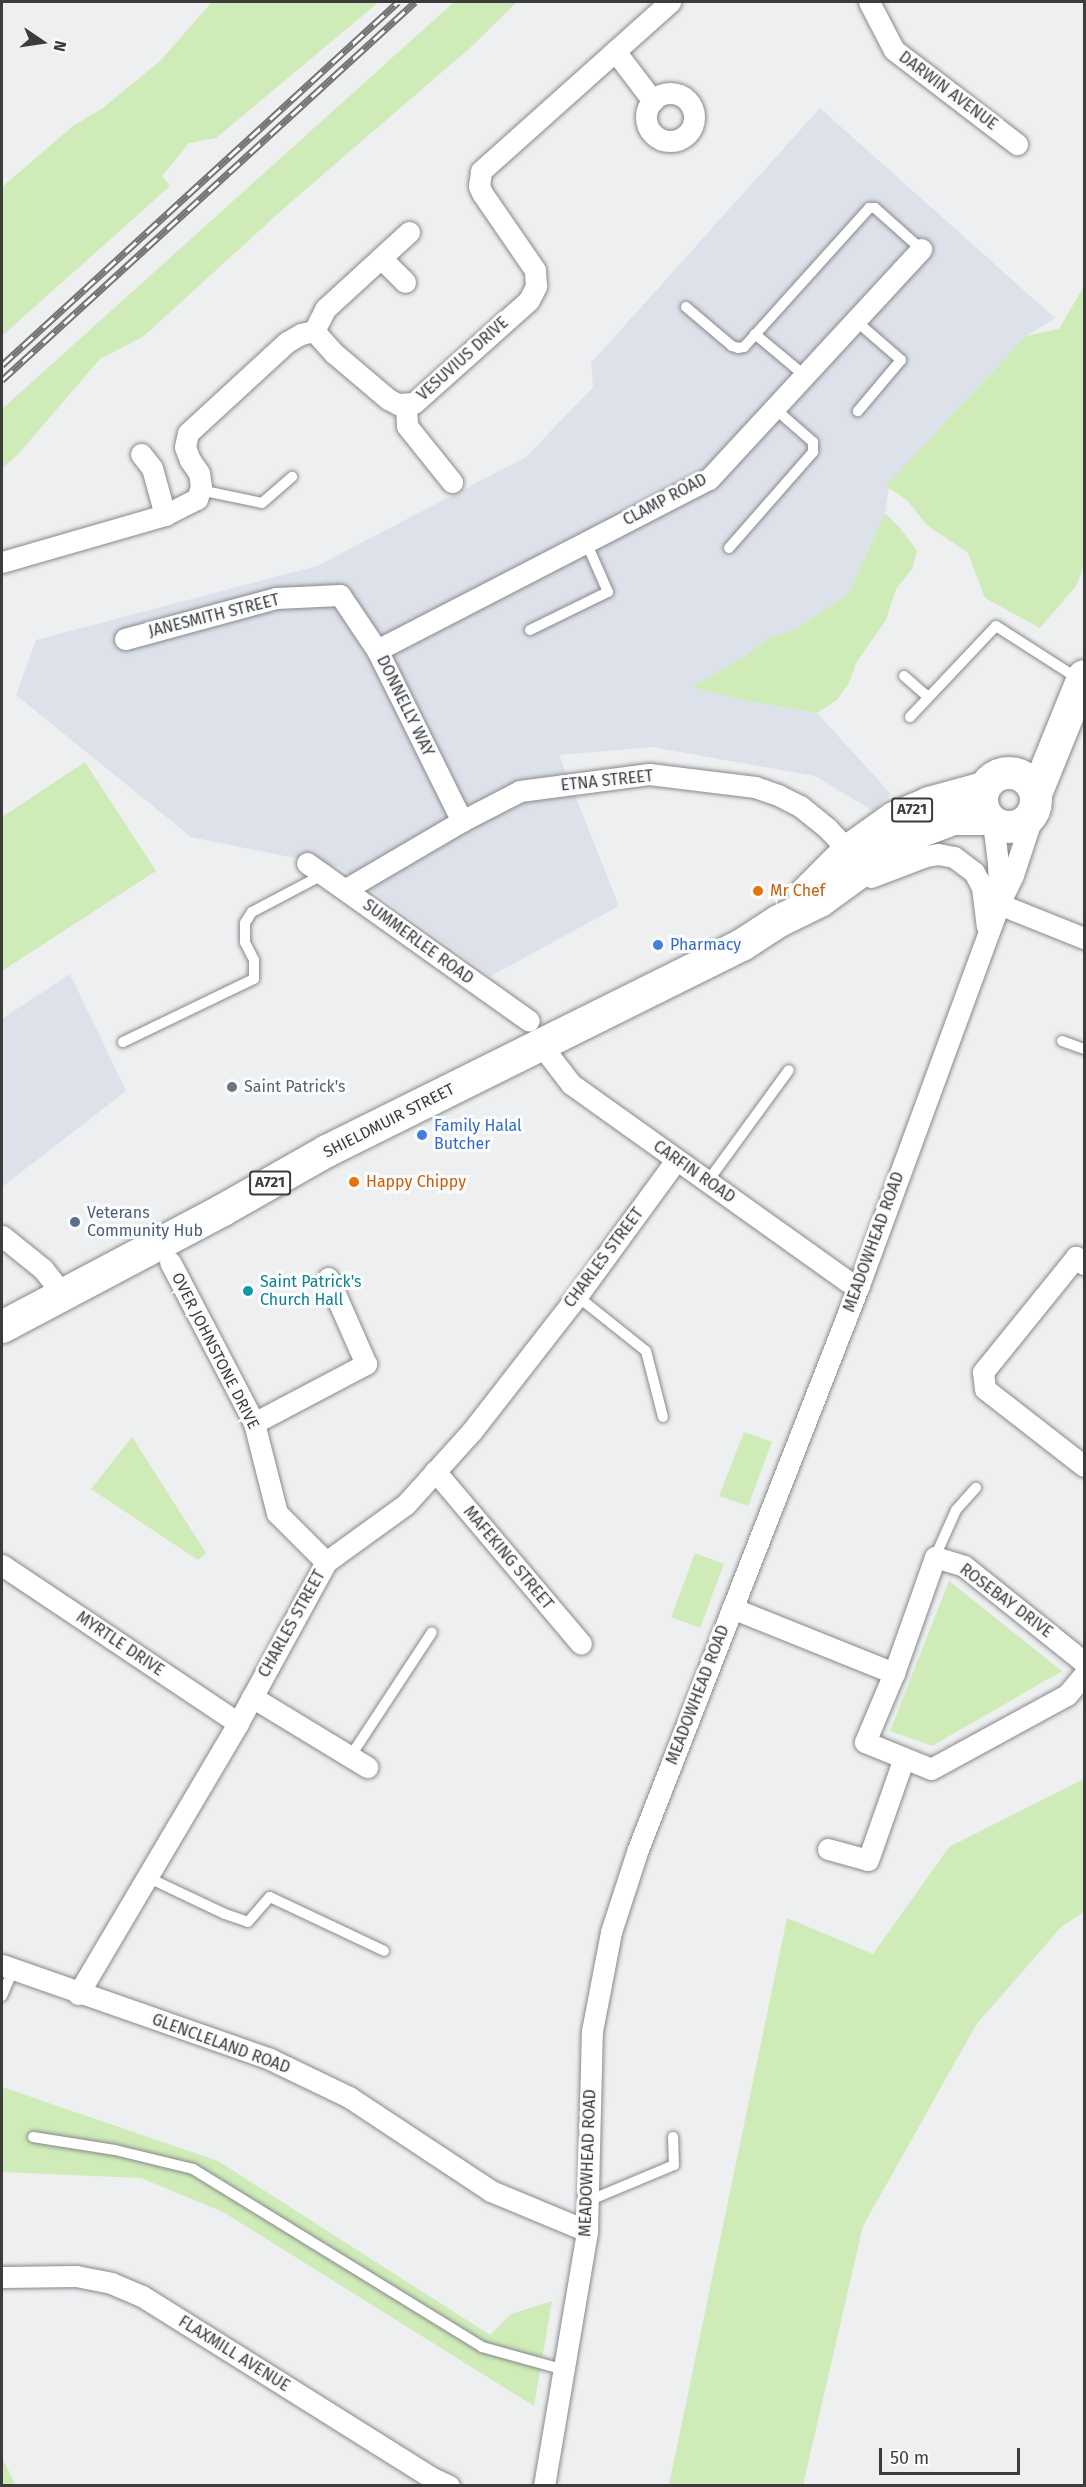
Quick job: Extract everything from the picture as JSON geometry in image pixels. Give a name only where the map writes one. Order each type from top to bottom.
[{"type":"main road","name":"A721","points":[[996,780],[1079,689]]},
{"type":"main road","points":[[1035,803],[1079,689]]},
{"type":"main road","points":[[991,820],[982,807],[996,780],[1020,775],[1027,779],[1035,803]]},
{"type":"main road","name":"SHIELDMUIR STREET","points":[[779,921],[820,901],[894,818],[996,780]]},
{"type":"main road","name":"A721","points":[[991,820],[1002,826],[1020,825],[1035,803]]},
{"type":"main road","name":"SHIELDMUIR STREET","points":[[2,1327],[62,1293],[223,1210],[535,1033],[742,945],[779,921],[857,859],[932,825],[964,818],[991,820]]},
{"type":"street","name":"VESUVIUS DRIVE","points":[[314,331],[335,354],[388,399],[406,406],[414,404],[529,300],[536,286],[535,270],[482,193],[479,186],[481,171],[670,2]]},
{"type":"street","name":"DARWIN AVENUE","points":[[869,2],[894,50],[1017,144]]},
{"type":"street","points":[[615,51],[653,101]]},
{"type":"street","points":[[2,562],[165,515],[197,499],[200,490],[199,473],[185,447],[188,433],[287,342],[314,331],[325,309],[409,232]]},
{"type":"street","name":"CLAMP ROAD","points":[[377,650],[709,479],[921,249]]},
{"type":"street","points":[[381,258],[405,282]]},
{"type":"street","points":[[406,406],[407,426],[452,482]]},
{"type":"street","points":[[141,454],[152,468],[165,515]]},
{"type":"street","name":"DONNELLY WAY","points":[[340,595],[377,650],[462,821]]},
{"type":"street","name":"JANESMITH STREET","points":[[125,639],[276,598],[340,595]]},
{"type":"street","name":"ETNA STREET","points":[[346,889],[462,821],[519,791],[649,774],[755,787],[778,795],[800,806],[857,859]]},
{"type":"street","name":"MEADOWHEAD ROAD","points":[[544,2486],[566,2370],[587,2231],[592,2031],[611,1932],[638,1849],[859,1285],[987,936],[1013,874],[1035,803]]},
{"type":"street","name":"MEADOWHEAD ROAD","points":[[991,820],[999,872],[999,904]]},
{"type":"street","name":"MEADOWHEAD ROAD","points":[[820,901],[893,866],[938,854],[954,857],[974,872],[985,898],[987,936]]},
{"type":"street","name":"SUMMERLEE ROAD","points":[[315,868],[346,889],[535,1033]]},
{"type":"street","points":[[999,904],[1084,937]]},
{"type":"street","name":"CARFIN ROAD","points":[[535,1033],[571,1084],[847,1281],[859,1285]]},
{"type":"street","name":"CHARLES STREET","points":[[78,1994],[238,1723],[326,1562],[406,1504],[472,1431],[577,1296],[676,1160]]},
{"type":"street","points":[[2,1236],[44,1269],[62,1293]]},
{"type":"street","points":[[1084,1264],[1076,1257],[982,1372],[985,1389],[1084,1466]]},
{"type":"street","name":"OVER JOHNSTONE DRIVE","points":[[170,1262],[254,1423],[277,1513],[326,1562]]},
{"type":"street","points":[[254,1423],[366,1364],[328,1278]]},
{"type":"street","name":"MAFEKING STREET","points":[[435,1471],[581,1644]]},
{"type":"street","points":[[935,1557],[894,1673],[865,1742],[931,1769],[1067,1695],[1084,1675]]},
{"type":"street","name":"ROSEBAY DRIVE","points":[[935,1557],[964,1566],[1084,1662]]},
{"type":"street","name":"MYRTLE DRIVE","points":[[2,1565],[238,1723]]},
{"type":"street","points":[[732,1608],[894,1673]]},
{"type":"street","points":[[252,1697],[359,1762]]},
{"type":"street","points":[[828,1849],[868,1860],[904,1758]]},
{"type":"street","name":"GLENCLELAND ROAD","points":[[7,1967],[78,1994],[270,2059],[349,2097],[491,2191],[587,2231]]},
{"type":"street","name":"FLAXMILL AVENUE","points":[[2,2277],[76,2276],[111,2283],[142,2296],[430,2477],[449,2486]]},
{"type":"lane","points":[[686,307],[732,346],[744,347],[869,208],[875,208],[921,249]]},
{"type":"lane","points":[[855,320],[901,360],[858,411]]},
{"type":"lane","points":[[755,334],[804,375]]},
{"type":"lane","points":[[729,548],[813,452],[813,442],[774,408]]},
{"type":"lane","points":[[200,490],[262,503],[292,477]]},
{"type":"lane","points":[[530,630],[608,592],[586,542]]},
{"type":"lane","points":[[910,717],[996,626],[1079,689]]},
{"type":"lane","points":[[904,676],[928,697]]},
{"type":"lane","points":[[123,1042],[254,979],[254,960],[245,942],[245,923],[252,912],[315,868]]},
{"type":"lane","points":[[1062,1041],[1084,1049]]},
{"type":"lane","points":[[708,1181],[789,1070]]},
{"type":"lane","points":[[577,1296],[646,1351],[663,1417]]},
{"type":"lane","points":[[935,1557],[956,1510],[976,1488]]},
{"type":"lane","points":[[359,1762],[432,1632]]},
{"type":"lane","points":[[147,1876],[225,1914],[248,1922],[270,1896],[384,1951]]},
{"type":"lane","points":[[2,1996],[7,1967]]},
{"type":"lane","points":[[588,2201],[674,2165],[673,2137]]},
{"type":"lane","points":[[33,2138],[115,2150],[193,2169],[482,2347],[566,2370]]},
{"type":"shaded area","points":[[820,108],[1055,318],[1026,336],[890,482],[885,513],[849,593],[798,628],[769,638],[744,657],[691,687],[742,700],[817,713],[891,794],[873,811],[815,776],[652,747],[559,755],[619,906],[491,976],[339,867],[191,837],[16,695],[36,640],[317,566],[526,457],[593,387],[591,363]]},
{"type":"shaded area","points":[[70,974],[126,1091],[2,1187],[2,1019]]},
{"type":"green space","points":[[212,2],[379,2],[216,138],[189,143],[162,176],[170,186],[2,336],[2,187],[73,126],[103,108],[161,60]]},
{"type":"green space","points":[[454,2],[517,2],[471,47],[283,209],[144,336],[100,359],[20,452],[2,469],[2,409]]},
{"type":"green space","points":[[1084,286],[1084,566],[1076,586],[1040,628],[985,598],[968,553],[927,525],[907,500],[886,486],[1026,336],[1059,329]]},
{"type":"green space","points":[[885,513],[900,528],[917,551],[912,569],[896,589],[886,620],[856,663],[849,683],[837,700],[817,713],[742,700],[691,687],[744,657],[769,638],[798,628],[849,593]]},
{"type":"green space","points":[[85,762],[156,871],[2,971],[2,817]]},
{"type":"green space","points":[[744,1432],[772,1442],[748,1506],[719,1496]]},
{"type":"green space","points":[[132,1437],[206,1553],[198,1560],[91,1489]]},
{"type":"green space","points":[[695,1553],[724,1564],[700,1628],[671,1617]]},
{"type":"green space","points":[[949,1581],[1062,1671],[932,1746],[890,1731]]},
{"type":"green space","points":[[1084,1779],[1084,1912],[1061,1927],[976,2025],[863,2226],[803,2485],[669,2485],[787,1918],[873,1954],[949,1847]]},
{"type":"green space","points":[[2,2087],[218,2161],[490,2335],[511,2314],[552,2301],[534,2406],[223,2212],[141,2178],[2,2172]]},
{"type":"green space","points":[[2,2458],[16,2485],[2,2485]]},
{"type":"railway","points":[[2,365],[398,2]]},
{"type":"railway","points":[[2,380],[415,2]]},
{"type":"place","name":"Mr Chef","points":[[758,891]]},
{"type":"place","name":"Pharmacy","points":[[658,945]]},
{"type":"place","name":"Saint Patrick's","points":[[232,1087]]},
{"type":"place","name":"Family Halal Butcher","points":[[422,1135]]},
{"type":"place","name":"Happy Chippy","points":[[354,1182]]},
{"type":"place","name":"Veterans Community Hub","points":[[75,1222]]},
{"type":"place","name":"Saint Patrick's Church Hall","points":[[248,1291]]}]
